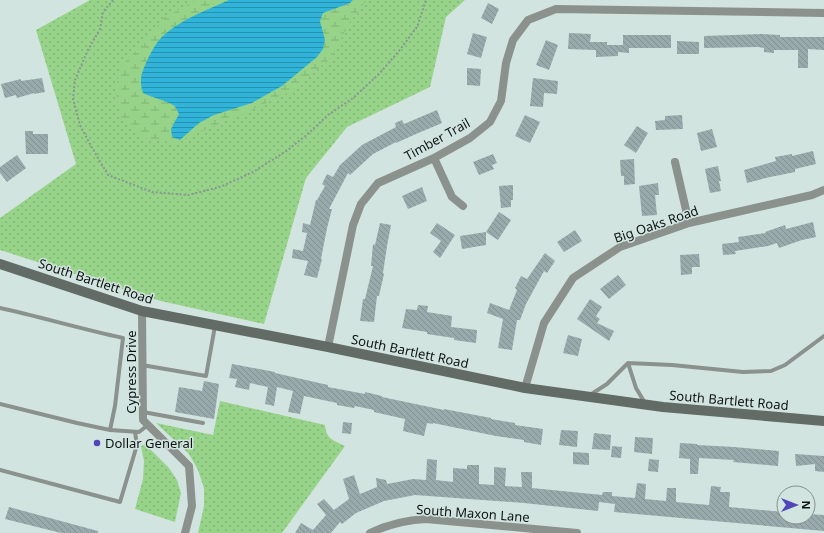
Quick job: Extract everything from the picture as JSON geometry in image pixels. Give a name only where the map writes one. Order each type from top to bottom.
[{"type":"main road","name":"South Bartlett Road","points":[[0,264],[142,311],[328,347],[525,388],[671,408],[824,421]]},
{"type":"street","name":"Timber Trail","points":[[328,347],[353,225],[361,204],[378,183],[434,158],[470,138],[490,122],[501,101],[506,63],[513,40],[528,20],[556,9],[824,13]]},
{"type":"street","points":[[434,158],[452,197],[463,206]]},
{"type":"street","points":[[675,162],[689,223]]},
{"type":"street","name":"Big Oaks Road","points":[[525,388],[544,323],[573,278],[620,247],[689,223],[812,195],[824,190]]},
{"type":"street","name":"Cypress Drive","points":[[142,311],[143,420],[189,466],[192,506],[185,533]]},
{"type":"street","name":"South Maxon Lane","points":[[370,533],[393,523],[426,519],[577,533]]},
{"type":"lane","points":[[0,308],[123,338],[115,406],[110,430]]},
{"type":"lane","points":[[142,366],[206,376],[215,325]]},
{"type":"lane","points":[[588,397],[607,384],[628,363],[672,365],[743,372],[771,371],[785,365],[824,336]]},
{"type":"lane","points":[[628,363],[636,388],[646,405]]},
{"type":"lane","points":[[0,404],[78,424],[110,430],[139,432],[148,426]]},
{"type":"lane","points":[[143,412],[203,423]]},
{"type":"lane","points":[[0,470],[120,502],[137,445],[135,432]]},
{"type":"path","points":[[113,0],[103,12],[100,29],[88,50],[75,80],[74,100],[80,125],[108,175],[152,192],[188,195],[220,187],[253,172],[288,150],[328,115],[353,98],[379,74],[399,51],[416,27],[426,0]]},
{"type":"green space","points":[[90,0],[465,0],[446,17],[430,87],[347,127],[306,178],[264,324],[161,301],[0,250],[0,218],[76,164],[36,30]]},
{"type":"green space","points":[[197,0],[367,0],[350,22],[331,58],[293,90],[250,111],[174,143],[144,138],[121,117],[115,90],[121,66],[143,44],[165,17]]},
{"type":"green space","points":[[220,401],[325,425],[329,436],[345,446],[282,533],[198,533],[204,506],[204,488],[198,470],[189,454],[156,423],[213,435]]},
{"type":"green space","points":[[146,444],[169,468],[177,480],[181,493],[175,522],[135,509],[143,479],[144,461],[141,446]]},
{"type":"water","points":[[229,0],[353,0],[350,3],[323,13],[320,21],[325,40],[323,49],[317,57],[282,86],[252,103],[214,115],[199,123],[180,140],[172,137],[171,129],[179,114],[175,106],[143,93],[141,81],[144,67],[156,45],[171,29],[195,15]]},
{"type":"building","points":[[488,3],[499,9],[492,24],[481,18]]},
{"type":"building","points":[[473,33],[487,37],[481,58],[467,54]]},
{"type":"building","points":[[569,33],[591,34],[590,42],[607,42],[607,45],[623,45],[623,35],[671,35],[671,48],[629,48],[629,53],[618,52],[618,56],[596,57],[596,50],[568,49]]},
{"type":"building","points":[[762,34],[780,35],[780,37],[824,37],[824,50],[808,49],[808,68],[798,68],[798,50],[774,50],[774,53],[764,52],[764,48],[758,47],[704,48],[704,36]]},
{"type":"building","points":[[546,40],[558,45],[549,70],[536,65]]},
{"type":"building","points":[[677,41],[699,42],[699,54],[677,54]]},
{"type":"building","points":[[467,68],[481,69],[480,86],[467,85]]},
{"type":"building","points":[[42,78],[45,92],[34,93],[17,98],[16,95],[5,98],[1,84],[21,79],[21,81]]},
{"type":"building","points":[[533,78],[558,81],[557,94],[544,93],[543,107],[530,106]]},
{"type":"building","points":[[437,110],[442,123],[396,142],[373,154],[350,175],[348,173],[329,209],[332,209],[317,278],[304,275],[308,261],[292,258],[293,249],[303,251],[307,233],[302,232],[303,223],[310,225],[316,200],[325,186],[322,184],[327,174],[333,177],[340,165],[362,145],[396,127],[395,123],[402,120],[404,124]]},
{"type":"building","points":[[525,115],[540,122],[530,143],[515,136]]},
{"type":"building","points":[[682,115],[683,129],[656,130],[655,121],[665,120],[665,116]]},
{"type":"building","points":[[637,126],[648,133],[636,153],[624,145]]},
{"type":"building","points":[[712,129],[717,147],[701,151],[697,133]]},
{"type":"building","points":[[25,131],[33,131],[33,134],[48,134],[48,154],[26,154]]},
{"type":"building","points":[[813,151],[816,164],[795,169],[795,172],[747,183],[744,170],[776,161],[775,157],[792,154],[792,156]]},
{"type":"building","points":[[493,154],[497,163],[492,165],[494,169],[479,175],[473,162]]},
{"type":"building","points":[[17,155],[26,168],[7,182],[0,173],[0,167]]},
{"type":"building","points":[[634,159],[635,184],[624,185],[624,176],[621,176],[620,160]]},
{"type":"building","points":[[718,166],[721,191],[710,193],[705,169]]},
{"type":"building","points":[[658,183],[659,195],[655,195],[657,215],[642,216],[639,186]]},
{"type":"building","points":[[513,185],[513,200],[511,200],[511,207],[501,208],[499,186]]},
{"type":"building","points":[[422,187],[427,201],[408,209],[402,196]]},
{"type":"building","points":[[499,212],[511,220],[498,240],[486,232]]},
{"type":"building","points":[[813,222],[816,237],[779,248],[777,243],[768,246],[735,251],[736,254],[723,255],[722,244],[739,242],[738,237],[766,233],[765,232],[785,225],[786,229]]},
{"type":"building","points":[[380,223],[391,225],[384,274],[379,296],[377,296],[374,322],[360,321],[363,299],[365,299],[373,266],[371,266],[373,244],[375,245]]},
{"type":"building","points":[[437,223],[455,235],[440,258],[433,252],[441,241],[430,233]]},
{"type":"building","points":[[575,230],[582,241],[564,252],[557,242]]},
{"type":"building","points":[[486,232],[486,245],[462,249],[460,236]]},
{"type":"building","points":[[545,253],[555,261],[547,273],[544,271],[526,304],[520,320],[517,320],[512,350],[498,348],[503,319],[487,313],[490,303],[509,310],[517,290],[515,288],[521,276],[527,279]]},
{"type":"building","points":[[699,254],[700,267],[692,267],[692,274],[681,275],[680,255]]},
{"type":"building","points":[[618,275],[626,285],[609,299],[600,289]]},
{"type":"building","points":[[590,299],[602,307],[596,316],[600,319],[597,323],[614,331],[609,341],[577,319]]},
{"type":"building","points":[[418,305],[428,306],[427,312],[452,316],[451,327],[477,330],[476,343],[454,340],[454,338],[402,328],[406,309],[417,310]]},
{"type":"building","points":[[568,335],[582,339],[578,356],[563,353]]},
{"type":"building","points":[[232,364],[275,372],[328,385],[328,387],[365,394],[365,392],[444,410],[515,423],[515,425],[543,429],[541,445],[524,442],[524,440],[496,436],[433,423],[427,423],[424,436],[403,431],[405,419],[374,412],[374,410],[355,406],[354,408],[337,405],[337,403],[304,396],[300,414],[288,412],[293,391],[277,387],[274,406],[265,404],[268,387],[250,383],[249,390],[235,387],[237,379],[229,378]]},
{"type":"building","points":[[204,381],[219,384],[214,419],[175,412],[179,387],[202,391]]},
{"type":"building","points":[[343,422],[352,423],[351,434],[342,433]]},
{"type":"building","points":[[561,430],[578,431],[577,447],[559,445]]},
{"type":"building","points":[[594,433],[611,435],[610,450],[592,449]]},
{"type":"building","points":[[635,437],[653,438],[652,454],[634,452]]},
{"type":"building","points":[[680,443],[779,451],[778,466],[733,462],[734,460],[699,458],[698,474],[690,474],[690,459],[679,458]]},
{"type":"building","points":[[612,446],[622,447],[621,458],[611,457]]},
{"type":"building","points":[[573,452],[589,453],[589,465],[573,464]]},
{"type":"building","points":[[795,454],[824,456],[824,472],[815,471],[815,464],[796,466]]},
{"type":"building","points":[[427,459],[437,460],[436,480],[453,482],[453,468],[467,469],[467,465],[479,465],[479,484],[494,485],[494,467],[506,468],[505,486],[522,487],[521,472],[532,472],[532,488],[602,495],[603,492],[612,492],[612,496],[635,498],[637,483],[646,484],[645,499],[666,501],[667,488],[676,488],[676,502],[709,505],[711,486],[721,487],[720,492],[730,492],[729,507],[776,511],[776,525],[816,525],[816,514],[824,515],[824,531],[614,512],[615,504],[599,502],[598,511],[524,503],[415,495],[384,501],[356,513],[342,524],[340,522],[331,533],[295,533],[301,523],[313,530],[326,515],[317,504],[324,499],[334,510],[349,499],[343,479],[354,475],[360,494],[377,487],[376,478],[386,480],[387,484],[413,479],[426,480]]},
{"type":"building","points":[[649,459],[659,460],[658,472],[648,471]]},
{"type":"building","points":[[9,507],[98,531],[98,533],[61,533],[5,519]]},
{"type":"place","name":"Dollar General","points":[[97,443]]}]
